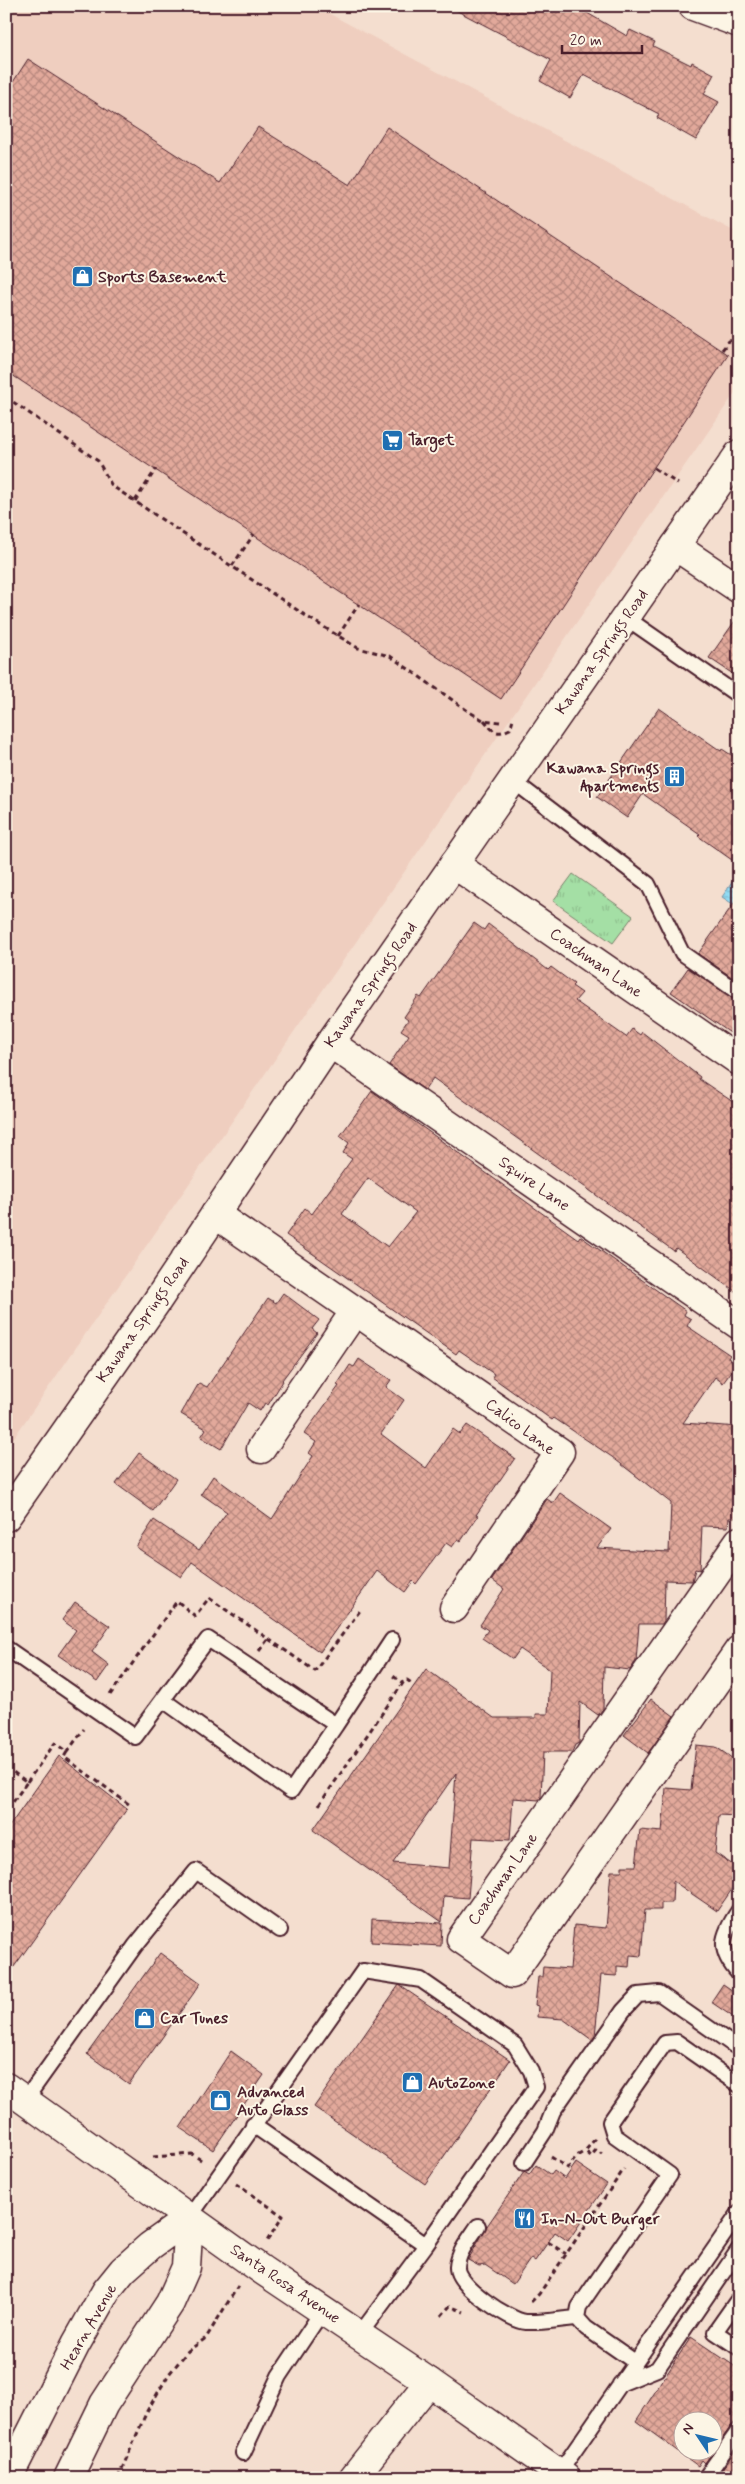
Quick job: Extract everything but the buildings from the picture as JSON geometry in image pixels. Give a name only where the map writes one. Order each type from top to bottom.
[{"type":"street","points":[[693,6],[739,23]]},
{"type":"street","name":"Kawana Springs Road","points":[[6,1517],[512,780],[675,546],[734,465]]},
{"type":"street","points":[[675,546],[739,589]]},
{"type":"street","name":"Coachman Lane","points":[[454,864],[739,1061]]},
{"type":"street","name":"Squire Lane","points":[[330,1043],[739,1324]]},
{"type":"street","name":"Calico Lane","points":[[215,1214],[560,1452],[454,1608]]},
{"type":"street","points":[[261,1449],[355,1311]]},
{"type":"street","name":"Coachman Lane","points":[[739,1541],[461,1939],[512,1974],[739,1650]]},
{"type":"street","name":"Santa Rosa Avenue","points":[[13,2095],[563,2475]]},
{"type":"street","points":[[68,2478],[104,2404],[170,2303],[186,2267],[189,2218]]},
{"type":"street","name":"Hearn Avenue","points":[[8,2478],[76,2344],[106,2291],[123,2270],[150,2246],[189,2218]]},
{"type":"street","points":[[353,2478],[429,2382]]},
{"type":"lane","points":[[625,617],[739,696]]},
{"type":"lane","points":[[512,780],[648,884],[682,953],[739,993]]},
{"type":"lane","points":[[6,1648],[135,1737],[208,1639],[336,1725]]},
{"type":"lane","points":[[163,1700],[291,1791],[392,1640]]},
{"type":"lane","points":[[13,2095],[196,1871],[280,1930]]},
{"type":"lane","points":[[739,1910],[728,1927],[723,1946],[727,1961],[739,1974]]},
{"type":"lane","points":[[189,2218],[363,1971],[420,1980],[515,2045],[532,2071],[536,2086],[426,2245],[360,2334]]},
{"type":"lane","points":[[524,2163],[545,2131],[553,2111],[622,2011],[638,1995],[659,1994],[739,2049]]},
{"type":"lane","points":[[577,2318],[579,2307],[670,2175],[614,2136],[610,2122],[651,2061],[665,2043],[677,2042],[739,2084]]},
{"type":"lane","points":[[253,2125],[426,2245]]},
{"type":"lane","points":[[563,2475],[620,2384],[739,2213]]},
{"type":"lane","points":[[478,2226],[461,2252],[457,2269],[463,2283],[509,2317],[526,2322],[577,2318]]},
{"type":"lane","points":[[620,2384],[656,2369],[739,2249]]},
{"type":"lane","points":[[739,2298],[715,2332],[739,2348]]},
{"type":"lane","points":[[243,2453],[279,2376],[323,2310]]},
{"type":"lane","points":[[577,2318],[586,2328],[635,2362]]},
{"type":"lane","points":[[705,2478],[739,2430]]},
{"type":"path","points":[[722,350],[729,341],[739,339]]},
{"type":"path","points":[[6,397],[98,461],[112,486],[338,636],[358,648],[390,656],[468,711],[484,720],[494,732],[498,733],[510,728],[513,719]]},
{"type":"path","points":[[654,468],[678,484]]},
{"type":"path","points":[[135,501],[156,469]]},
{"type":"path","points":[[232,566],[254,534]]},
{"type":"path","points":[[338,636],[359,604]]},
{"type":"path","points":[[484,720],[500,722]]},
{"type":"path","points":[[319,1805],[404,1683],[407,1680],[414,1685]]},
{"type":"path","points":[[84,1729],[64,1757],[130,1805]]},
{"type":"path","points":[[6,1812],[54,1743],[67,1752]]},
{"type":"path","points":[[6,1767],[28,1782]]},
{"type":"path","points":[[545,2153],[568,2168],[590,2144]]},
{"type":"path","points":[[585,2151],[591,2156],[596,2150],[610,2159]]},
{"type":"path","points":[[525,2301],[531,2302],[539,2294],[624,2169],[617,2164]]},
{"type":"path","points":[[548,2242],[566,2254]]},
{"type":"path","points":[[441,2316],[450,2306],[467,2314]]},
{"type":"path","points":[[118,2478],[148,2411],[169,2374],[188,2351],[206,2338],[212,2327]]},
{"type":"shaded area","points":[[6,6],[315,6],[739,234],[739,387],[6,1449]]},
{"type":"green space","points":[[573,874],[633,916],[613,943],[553,901]]},
{"type":"water","points":[[735,878],[739,881],[739,908],[722,897]]},
{"type":"place","name":"Sports Basement","points":[[82,277]]},
{"type":"place","name":"Target","points":[[392,440]]},
{"type":"place","name":"Kawana Springs Apartments","points":[[675,777]]},
{"type":"place","name":"Car Tunes","points":[[144,2018]]},
{"type":"place","name":"AutoZone","points":[[412,2083]]},
{"type":"place","name":"Advanced Auto Glass","points":[[221,2101]]},
{"type":"place","name":"In-N-Out Burger","points":[[525,2219]]}]
